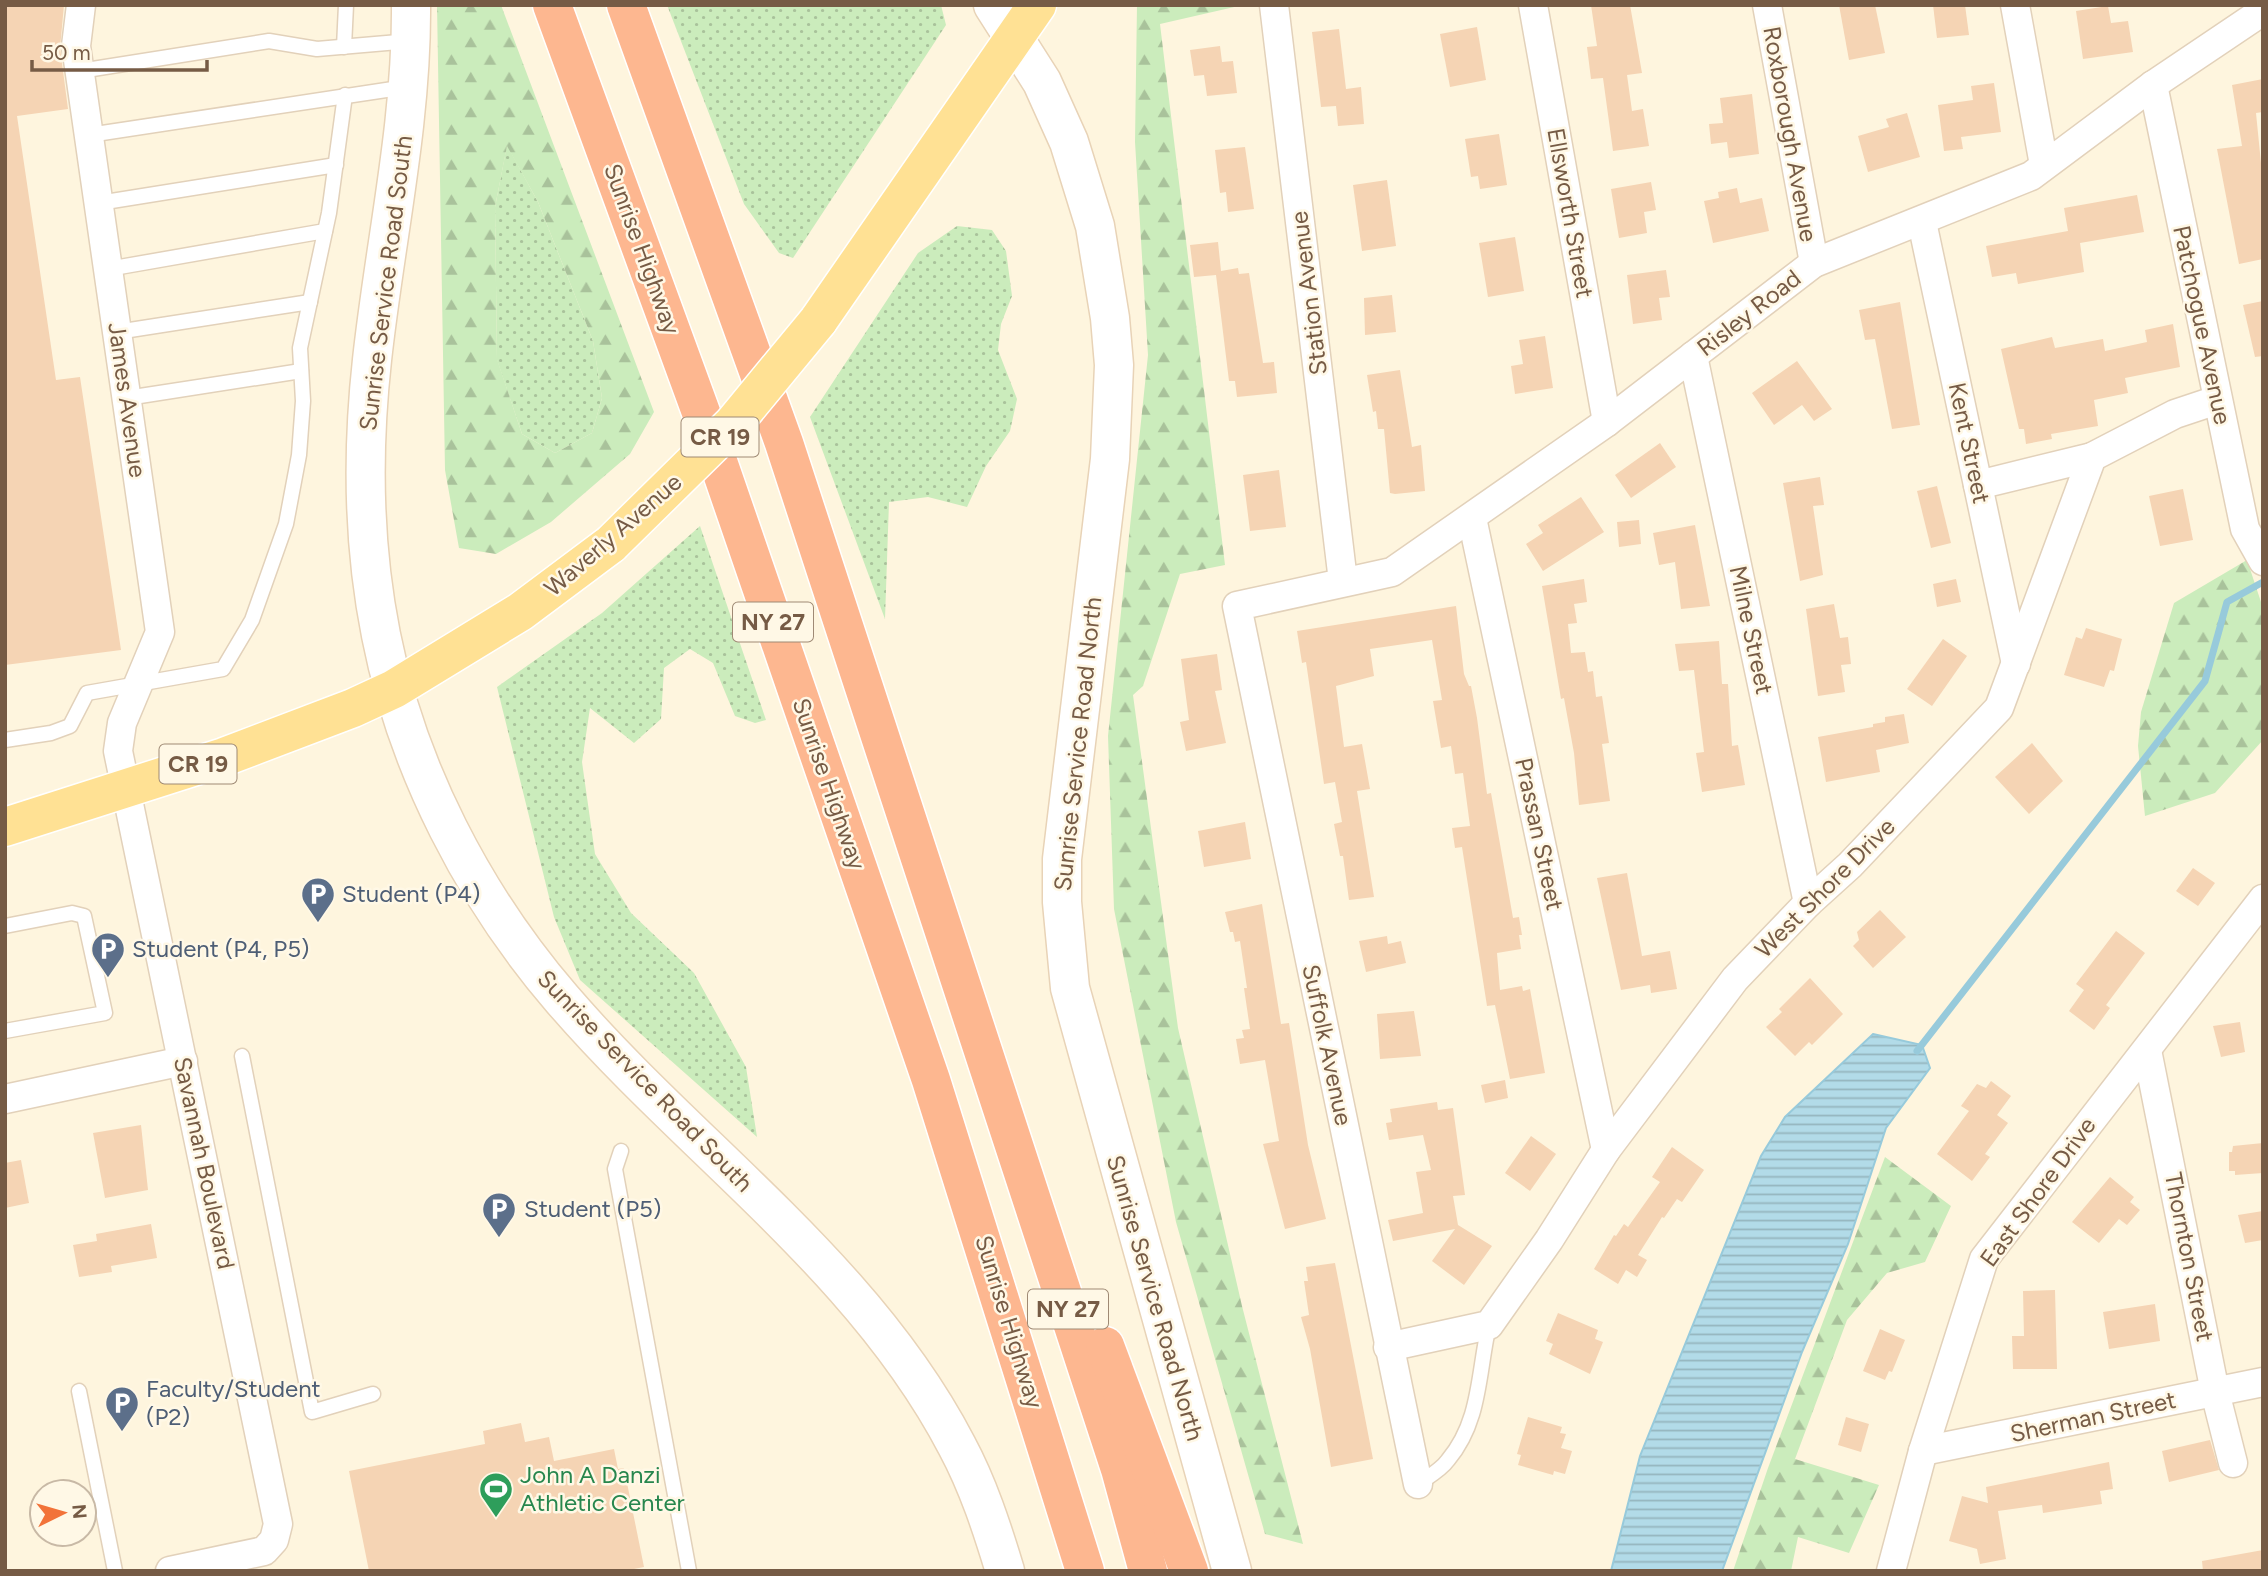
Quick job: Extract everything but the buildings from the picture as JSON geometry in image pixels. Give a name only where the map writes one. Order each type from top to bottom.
[{"type":"highway","name":"Sunrise Highway","points":[[552,5],[702,415],[931,1080],[1084,1569]]},
{"type":"highway","name":"NY 27","points":[[626,5],[784,443],[1120,1469],[1148,1571]]},
{"type":"highway","points":[[984,1049],[1115,1369],[1189,1571]]},
{"type":"main road","name":"Sunrise Service Road North","points":[[993,5],[1045,88],[1069,142],[1084,187],[1105,275],[1114,365],[1110,459],[1062,859],[1062,902],[1070,989],[1232,1571]]},
{"type":"main road","name":"Waverly Avenue","points":[[5,827],[279,737],[394,689],[520,612],[611,544],[698,460],[776,375],[861,259],[1037,5]]},
{"type":"main road","name":"Sunrise Service Road South","points":[[411,23],[410,87],[372,358],[365,471],[373,582],[381,637],[410,740],[444,818],[488,899],[513,936],[590,1030],[831,1272],[882,1331],[932,1401],[978,1490],[1005,1571]]},
{"type":"main road","points":[[978,1490],[991,1571]]},
{"type":"street","name":"James Avenue","points":[[81,5],[76,46],[160,632],[122,723],[118,751],[128,786]]},
{"type":"street","name":"Station Avenue","points":[[1274,5],[1343,581]]},
{"type":"street","name":"Ellsworth Street","points":[[1533,5],[1607,422]]},
{"type":"street","name":"Roxborough Avenue","points":[[1767,5],[1814,263]]},
{"type":"street","points":[[2015,5],[2044,165]]},
{"type":"street","name":"Risley Road","points":[[1237,606],[1392,572],[1607,422],[1814,263],[1922,222],[2031,176],[2154,85],[2263,11]]},
{"type":"street","name":"Patchogue Avenue","points":[[2154,85],[2245,529],[2263,561]]},
{"type":"street","name":"Kent Street","points":[[1922,222],[2016,664]]},
{"type":"street","name":"Milne Street","points":[[1693,356],[1808,903]]},
{"type":"street","points":[[1978,485],[2092,457],[2175,414],[2217,400]]},
{"type":"street","name":"West Shore Drive","points":[[1489,1325],[1549,1240],[1606,1150],[1735,979],[1808,903],[1850,865],[1999,708],[2092,457]]},
{"type":"street","name":"Prassan Street","points":[[1472,518],[1606,1150]]},
{"type":"street","name":"Suffolk Avenue","points":[[1237,606],[1418,1484]]},
{"type":"street","name":"Savannah Boulevard","points":[[128,786],[278,1524],[274,1540],[264,1551],[170,1571]]},
{"type":"street","name":"East Shore Drive","points":[[1891,1571],[1923,1451],[1984,1259],[2263,899]]},
{"type":"street","name":"Thornton Street","points":[[2147,1050],[2215,1392],[2233,1464]]},
{"type":"street","points":[[5,1099],[183,1061]]},
{"type":"street","points":[[1388,1347],[1489,1325]]},
{"type":"street","name":"Sherman Street","points":[[1923,1451],[2263,1382]]},
{"type":"lane","points":[[344,47],[346,5]]},
{"type":"lane","points":[[80,71],[269,41],[317,49],[344,47],[411,23]]},
{"type":"lane","points":[[89,135],[410,87]]},
{"type":"lane","points":[[5,740],[51,733],[70,726],[87,693],[223,669],[252,620],[287,515],[299,454],[303,401],[300,348],[325,231],[345,95]]},
{"type":"lane","points":[[99,203],[336,165]]},
{"type":"lane","points":[[108,269],[325,231]]},
{"type":"lane","points":[[117,332],[310,302]]},
{"type":"lane","points":[[127,398],[301,371]]},
{"type":"lane","points":[[5,926],[72,913],[84,916],[106,1013],[5,1031]]},
{"type":"lane","points":[[242,1056],[312,1412],[373,1394]]},
{"type":"lane","points":[[621,1151],[615,1168],[689,1571]]},
{"type":"lane","points":[[1418,1484],[1447,1463],[1465,1436],[1477,1402],[1480,1362],[1489,1325]]},
{"type":"lane","points":[[79,1391],[115,1571]]},
{"type":"green space","points":[[437,5],[501,5],[654,412],[630,454],[551,522],[496,554],[459,548],[445,470]],"holes":[[[507,146],[538,202],[593,341],[602,398],[592,433],[555,453],[522,434],[497,359],[495,207]]]},
{"type":"green space","points":[[667,5],[941,5],[946,25],[793,258],[779,253],[744,204]]},
{"type":"green space","points":[[1137,5],[1243,5],[1160,24],[1225,565],[1180,574],[1143,686],[1133,695],[1178,1028],[1242,1306],[1303,1544],[1265,1534],[1176,1222],[1114,909],[1108,736],[1148,355],[1135,142]]},
{"type":"green space","points":[[507,145],[538,202],[593,341],[602,398],[592,433],[555,453],[522,434],[497,360],[495,207]]},
{"type":"green space","points":[[957,226],[992,230],[1006,251],[1012,296],[1001,324],[998,350],[1017,399],[1010,431],[986,466],[967,507],[928,497],[889,502],[885,619],[810,417],[918,253]]},
{"type":"green space","points":[[700,526],[766,720],[755,723],[735,716],[713,663],[690,649],[664,668],[661,719],[634,743],[590,708],[582,762],[595,854],[631,913],[694,973],[746,1067],[757,1137],[580,980],[554,917],[497,687],[602,613]]},
{"type":"green space","points":[[2247,560],[2263,608],[2263,740],[2215,793],[2145,816],[2138,746],[2141,712],[2174,603]]},
{"type":"green space","points":[[1885,1157],[1951,1206],[1925,1262],[1887,1273],[1847,1320],[1795,1459],[1879,1485],[1849,1553],[1798,1537],[1791,1571],[1733,1571],[1768,1468]]},
{"type":"water","points":[[1873,1034],[1922,1045],[1930,1068],[1886,1128],[1848,1244],[1802,1352],[1722,1571],[1611,1571],[1640,1456],[1761,1156],[1785,1117]]},
{"type":"waterway","points":[[1917,1051],[2205,681],[2227,602],[2263,582]]},
{"type":"place","name":"Student (P4)","points":[[318,924]]},
{"type":"place","name":"Student (P4, P5)","points":[[108,979]]},
{"type":"place","name":"Student (P5)","points":[[499,1239]]},
{"type":"place","name":"Faculty/Student (P2)","points":[[122,1433]]},
{"type":"place","name":"John A Danzi Athletic Center","points":[[496,1519]]}]
